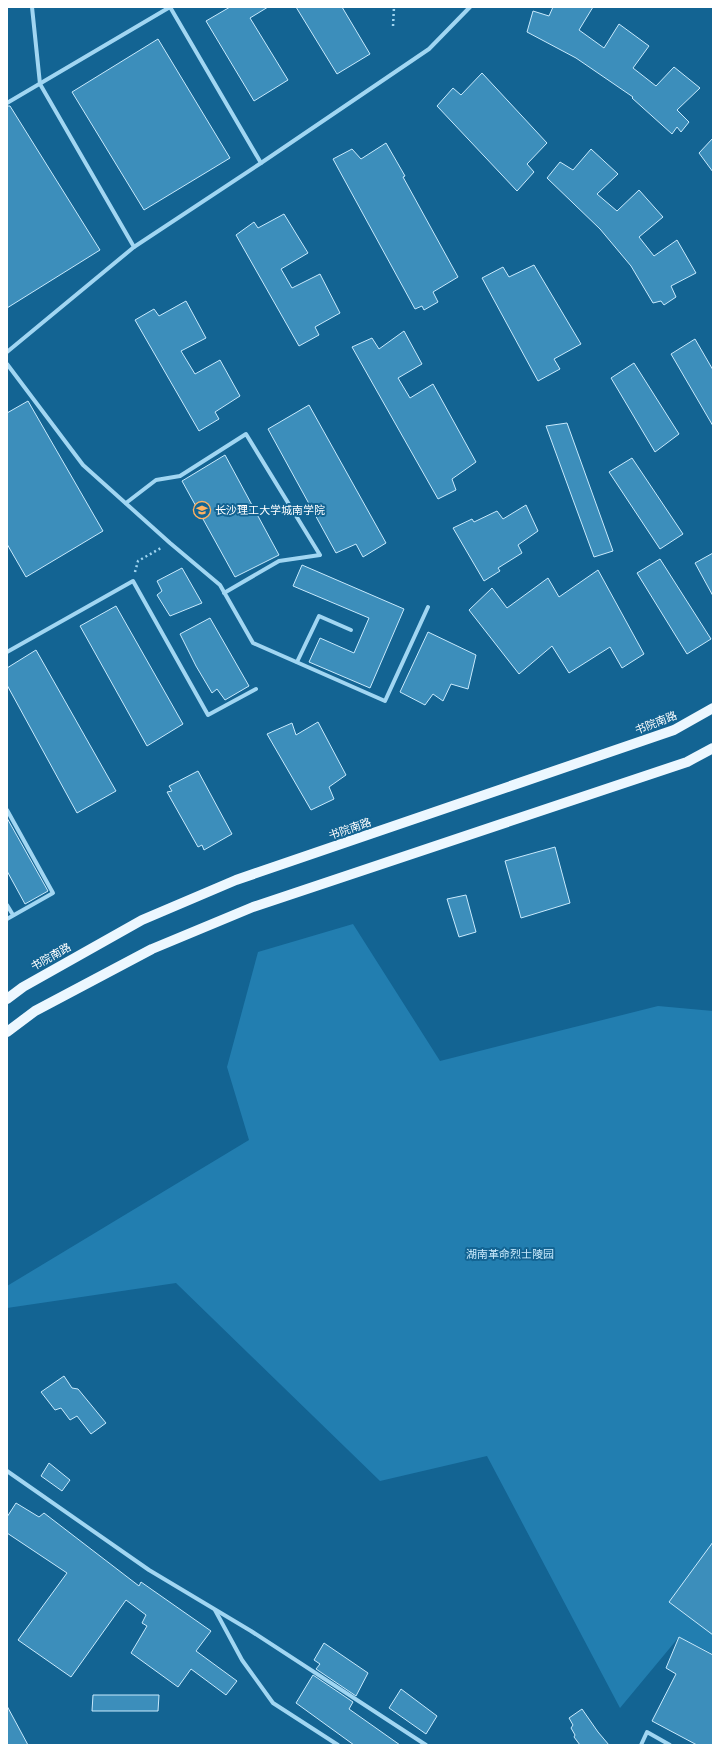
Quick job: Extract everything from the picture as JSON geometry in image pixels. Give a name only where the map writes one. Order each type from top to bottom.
[{"type":"main road","name":"书院南路","points":[[7,999],[23,987],[142,920],[236,880],[674,730],[713,708]]},
{"type":"main road","points":[[7,1032],[35,1010],[152,949],[253,908],[687,762],[713,748]]},
{"type":"street","points":[[32,7],[40,84],[134,247]]},
{"type":"street","points":[[7,103],[170,7],[261,163]]},
{"type":"street","points":[[7,352],[134,247],[429,49],[470,7]]},
{"type":"street","points":[[7,364],[83,465],[170,543],[220,585],[253,643],[385,701],[428,607]]},
{"type":"street","points":[[126,503],[156,480],[180,476],[246,434],[320,555],[279,561],[224,593]]},
{"type":"street","points":[[7,652],[133,581],[208,715],[256,689]]},
{"type":"street","points":[[297,662],[319,616],[351,630]]},
{"type":"street","points":[[7,810],[53,893],[7,918]]},
{"type":"street","points":[[7,905],[13,915]]},
{"type":"street","points":[[7,1471],[149,1570],[251,1631],[426,1745]]},
{"type":"street","points":[[215,1610],[242,1660],[273,1703],[338,1745]]},
{"type":"street","points":[[641,1745],[648,1732],[670,1745]]},
{"type":"path","points":[[393,26],[394,7]]},
{"type":"path","points":[[133,581],[138,561],[170,543]]},
{"type":"green space","name":"湖南革命烈士陵园","points":[[353,924],[440,1061],[658,1006],[713,1011],[713,1654],[679,1637],[620,1708],[487,1456],[380,1481],[176,1283],[7,1308],[7,1286],[249,1140],[227,1067],[258,952]]},
{"type":"building","points":[[230,7],[268,7],[250,18],[288,80],[254,101],[206,21]]},
{"type":"building","points":[[296,7],[342,7],[370,54],[337,74]]},
{"type":"building","points":[[553,7],[593,7],[579,30],[604,48],[619,24],[649,46],[633,68],[656,86],[674,67],[700,88],[677,110],[689,122],[681,132],[677,127],[672,134],[632,98],[633,97],[576,58],[527,32],[533,11],[549,16]]},
{"type":"building","points":[[158,39],[230,158],[144,210],[72,92]]},
{"type":"building","points":[[482,73],[547,143],[527,164],[534,172],[517,191],[437,106],[453,88],[461,95]]},
{"type":"building","points":[[7,106],[10,106],[100,250],[7,308]]},
{"type":"building","points":[[713,138],[713,172],[699,153]]},
{"type":"building","points":[[386,143],[458,277],[433,292],[438,302],[424,310],[422,306],[415,309],[333,159],[352,149],[361,159]]},
{"type":"building","points":[[591,149],[618,174],[597,194],[617,211],[639,190],[663,217],[639,237],[654,256],[677,240],[696,273],[671,286],[676,297],[664,305],[661,301],[653,303],[631,266],[600,229],[547,178],[560,162],[573,170]]},
{"type":"building","points":[[284,214],[308,253],[281,269],[292,288],[320,274],[340,313],[315,327],[319,335],[299,346],[236,235],[254,222],[258,228]]},
{"type":"building","points":[[534,265],[581,344],[554,359],[560,369],[538,381],[482,278],[503,267],[509,277]]},
{"type":"building","points":[[186,301],[206,338],[181,351],[195,374],[220,360],[240,396],[215,412],[219,419],[199,431],[135,320],[154,309],[159,316]]},
{"type":"building","points":[[404,331],[422,364],[398,378],[410,398],[433,384],[476,462],[452,479],[456,490],[438,499],[352,347],[372,338],[379,349]]},
{"type":"building","points":[[695,339],[713,370],[713,426],[671,354]]},
{"type":"building","points":[[634,363],[679,434],[655,452],[611,378]]},
{"type":"building","points":[[28,401],[103,531],[26,577],[7,544],[7,413]]},
{"type":"building","points":[[309,405],[386,543],[363,557],[356,544],[336,553],[268,429]]},
{"type":"building","points":[[567,423],[613,551],[594,557],[546,426]]},
{"type":"building","points":[[225,455],[279,555],[235,577],[182,481]]},
{"type":"building","points":[[632,458],[683,534],[660,549],[609,472]]},
{"type":"building","points":[[526,505],[538,531],[518,545],[522,553],[498,568],[500,571],[484,581],[453,528],[472,519],[474,522],[497,511],[503,519]]},
{"type":"building","points":[[713,553],[713,596],[695,563]]},
{"type":"building","points":[[660,559],[711,639],[687,654],[637,573]]},
{"type":"building","points":[[302,565],[404,609],[370,688],[309,662],[320,638],[354,653],[369,618],[293,586]]},
{"type":"building","points":[[182,568],[202,603],[170,616],[157,595],[162,591],[157,581]]},
{"type":"building","points":[[598,570],[644,654],[622,668],[610,647],[569,673],[552,646],[519,674],[469,610],[492,588],[507,608],[548,578],[559,597]]},
{"type":"building","points":[[116,606],[183,724],[147,746],[80,626]]},
{"type":"building","points":[[210,618],[249,686],[225,700],[217,689],[212,693],[180,634]]},
{"type":"building","points":[[428,632],[476,655],[468,689],[451,684],[443,701],[433,694],[425,705],[400,692]]},
{"type":"building","points":[[36,650],[116,791],[77,813],[7,685],[7,668]]},
{"type":"building","points":[[318,722],[346,775],[329,787],[334,799],[311,810],[267,734],[292,723],[296,735]]},
{"type":"building","points":[[198,771],[232,834],[204,850],[202,845],[198,847],[167,792],[172,791],[169,786]]},
{"type":"building","points":[[7,818],[48,891],[25,904],[7,871]]},
{"type":"building","points":[[555,847],[570,903],[521,918],[505,861]]},
{"type":"building","points":[[466,895],[476,932],[459,937],[447,899]]},
{"type":"building","points":[[64,1376],[72,1388],[78,1389],[106,1423],[91,1434],[77,1416],[70,1420],[61,1408],[55,1410],[41,1392]]},
{"type":"building","points":[[49,1463],[70,1480],[62,1491],[41,1476]]},
{"type":"building","points":[[16,1503],[39,1517],[44,1513],[139,1586],[141,1582],[211,1631],[196,1651],[237,1681],[226,1695],[191,1669],[178,1687],[131,1653],[147,1626],[142,1623],[146,1615],[126,1600],[71,1677],[18,1640],[67,1573],[7,1533],[7,1517]]},
{"type":"building","points":[[713,1542],[713,1635],[669,1602]]},
{"type":"building","points":[[679,1637],[713,1655],[713,1745],[697,1745],[652,1721],[676,1674],[666,1668]]},
{"type":"building","points":[[324,1643],[368,1673],[356,1696],[316,1669],[320,1664],[314,1660]]},
{"type":"building","points":[[313,1675],[353,1702],[349,1709],[400,1745],[354,1745],[296,1703]]},
{"type":"building","points":[[401,1689],[437,1716],[426,1734],[389,1708]]},
{"type":"building","points":[[93,1695],[159,1695],[158,1711],[92,1711]]},
{"type":"building","points":[[7,1706],[28,1745],[7,1745]]},
{"type":"building","points":[[582,1709],[609,1745],[580,1745],[574,1737],[575,1735],[571,1728],[573,1725],[569,1718]]},
{"type":"place","name":"长沙理工大学城南学院","points":[[202,510]]}]
